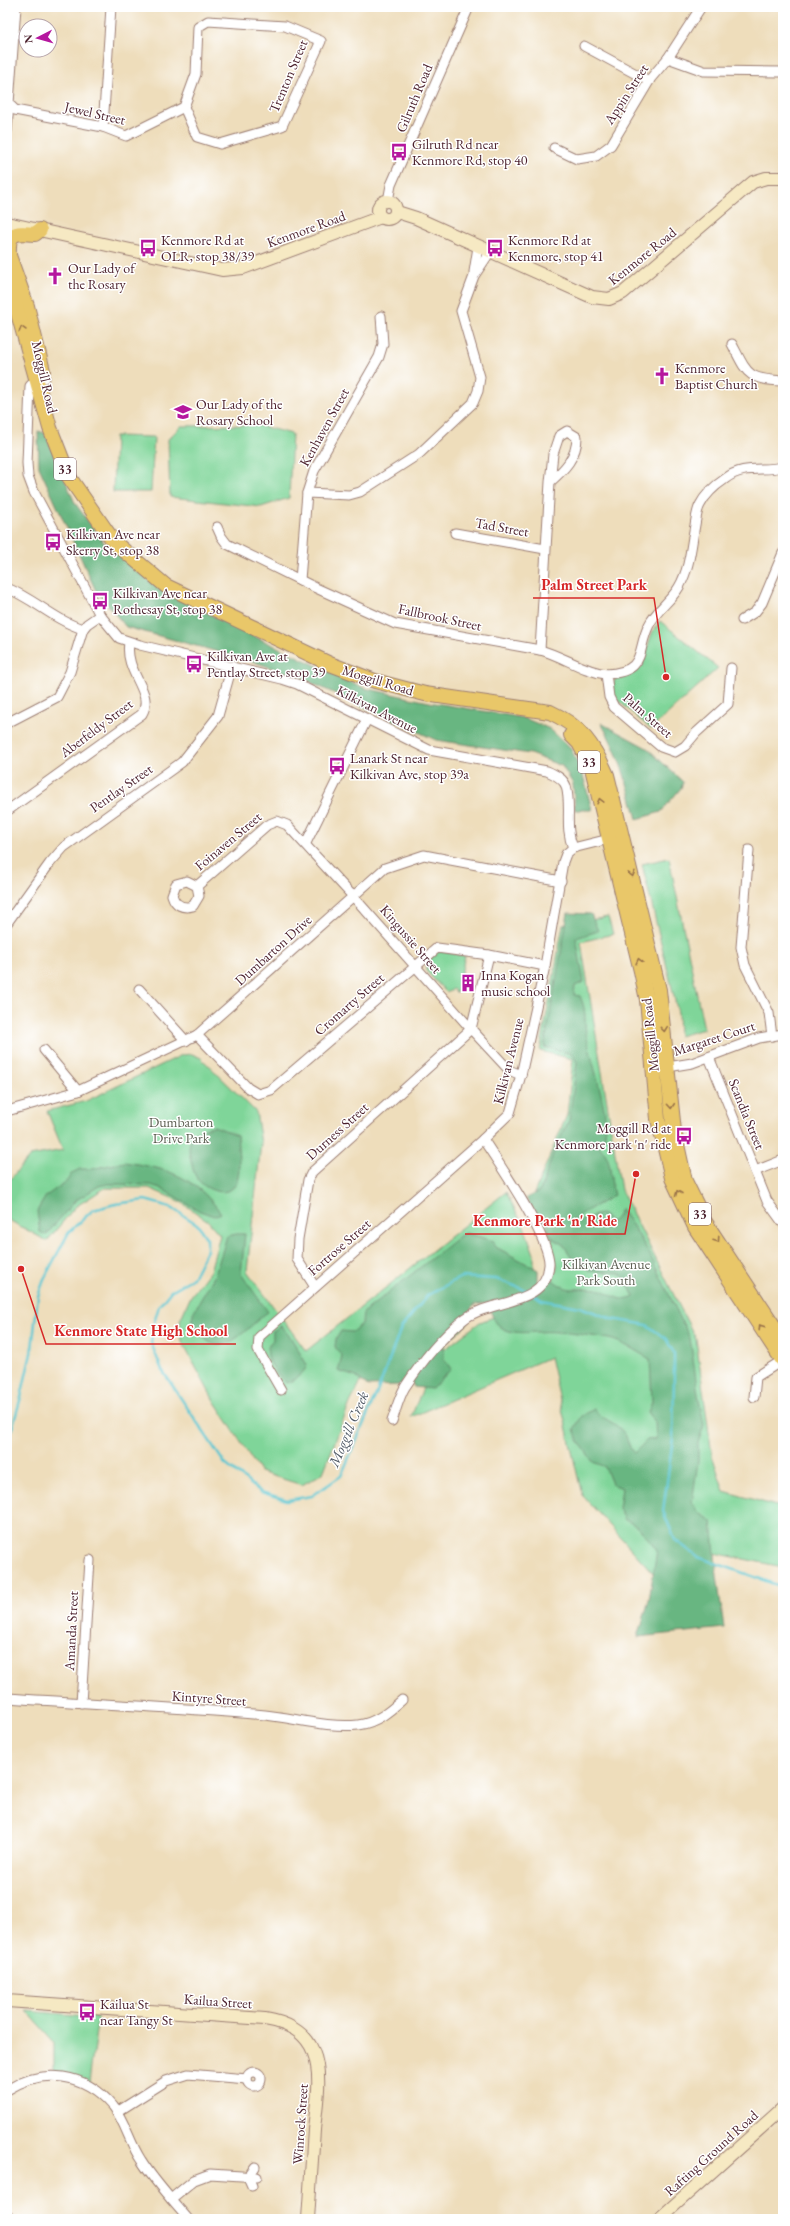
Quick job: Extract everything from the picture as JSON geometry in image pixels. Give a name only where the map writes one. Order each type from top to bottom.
[{"type":"main road","points":[[8,253],[9,242],[15,234],[35,234],[40,230]]},
{"type":"main road","name":"Moggill Road","points":[[8,253],[27,306],[41,379]]},
{"type":"main road","name":"Moggill Road","points":[[7,281],[41,379],[57,431],[86,502],[114,542],[166,586],[330,664],[375,681],[425,694],[550,712],[560,716],[582,733],[596,750],[607,775],[616,837],[647,1000],[661,1135],[666,1160],[680,1199],[695,1227],[783,1360]]},
{"type":"main road","name":"Moggill Road","points":[[616,837],[659,990],[677,1150],[693,1199],[704,1222],[783,1340]]},
{"type":"street","points":[[7,131],[16,7]]},
{"type":"street","points":[[103,127],[111,7]]},
{"type":"street","name":"Gilruth Road","points":[[388,201],[391,185],[469,7]]},
{"type":"street","name":"Appin Street","points":[[554,148],[577,159],[596,156],[611,145],[649,81],[668,58],[701,7]]},
{"type":"street","name":"Trenton Street","points":[[208,20],[285,26],[321,41],[282,126],[220,144],[197,137],[184,108],[196,74],[198,27],[208,20]]},
{"type":"street","points":[[584,46],[649,81]]},
{"type":"street","points":[[668,58],[704,71],[783,72]]},
{"type":"street","name":"Jewel Street","points":[[8,103],[15,110],[103,127],[126,136],[184,108]]},
{"type":"street","name":"Kenmore Road","points":[[397,212],[416,218],[592,297],[609,299],[623,293],[753,182],[766,178],[783,178]]},
{"type":"street","points":[[388,201],[394,204],[397,212],[392,219],[386,220],[381,217],[378,212],[379,206],[383,202],[388,201]]},
{"type":"street","name":"Kenmore Road","points":[[7,223],[222,270],[243,268],[381,217]]},
{"type":"street","points":[[307,493],[349,495],[360,492],[418,454],[473,403],[478,391],[480,377],[461,311],[474,276],[478,247]]},
{"type":"street","points":[[474,276],[490,252]]},
{"type":"street","name":"Kenhaven Street","points":[[300,580],[307,493],[314,471],[379,357],[383,344],[381,316]]},
{"type":"street","points":[[732,344],[743,367],[750,375],[762,380],[783,381]]},
{"type":"street","name":"Kilkivan Avenue","points":[[41,379],[30,386],[28,397],[28,476],[46,517],[100,615],[115,635],[129,642],[232,666],[297,684],[429,750],[547,771],[560,777],[566,785],[567,830],[573,848],[566,854],[545,966],[521,1075],[510,1113],[483,1140]]},
{"type":"street","points":[[540,650],[545,549],[550,482],[553,454],[559,436],[567,431],[577,437],[577,448],[564,470],[550,482]]},
{"type":"street","name":"Palm Street","points":[[731,668],[728,704],[696,733],[685,746],[675,752],[661,747],[614,707],[609,697],[606,674],[615,673],[626,669],[637,661],[642,652],[650,623],[679,587],[690,555],[699,506],[704,497],[724,479],[743,469],[783,467]]},
{"type":"street","name":"Fallbrook Street","points":[[217,527],[220,536],[227,544],[395,624],[540,650],[560,656],[589,671],[606,674]]},
{"type":"street","name":"Tad Street","points":[[455,533],[545,549]]},
{"type":"street","points":[[742,620],[755,612],[762,603],[783,553]]},
{"type":"street","points":[[7,588],[31,599],[71,625],[83,629]]},
{"type":"street","points":[[7,723],[57,698],[70,672],[83,629],[87,624],[100,615]]},
{"type":"street","name":"Aberfeldy Street","points":[[7,811],[142,714],[146,707],[146,697],[130,667],[127,657],[129,642]]},
{"type":"street","name":"Pentlay Street","points":[[7,923],[50,863],[64,847],[182,762],[218,716],[232,666]]},
{"type":"street","points":[[306,843],[367,719]]},
{"type":"street","name":"Kingussie Street","points":[[279,821],[287,825],[306,843],[471,1030],[509,1070],[521,1075]]},
{"type":"street","name":"Foinaven Street","points":[[196,886],[267,825],[279,821]]},
{"type":"street","points":[[573,848],[616,837]]},
{"type":"street","points":[[749,850],[741,947],[745,965],[769,1013],[772,1036]]},
{"type":"street","name":"Dumbarton Drive","points":[[7,1111],[78,1091],[186,1041],[197,1034],[354,897],[385,868],[424,855],[561,881]]},
{"type":"street","name":"Cromarty Street","points":[[197,1034],[248,1088],[258,1094],[272,1090],[433,949],[441,947],[545,966]]},
{"type":"street","points":[[471,1030],[489,955]]},
{"type":"street","points":[[139,989],[186,1041]]},
{"type":"street","name":"Durness Street","points":[[315,1287],[297,1259],[298,1239],[308,1180],[312,1172],[471,1030]]},
{"type":"street","name":"Margaret Court","points":[[654,1070],[692,1063],[759,1038],[783,1034]]},
{"type":"street","points":[[44,1050],[78,1091]]},
{"type":"street","name":"Scandia Street","points":[[709,1057],[767,1201],[783,1223]]},
{"type":"street","points":[[392,1421],[405,1388],[439,1344],[464,1319],[484,1309],[532,1294],[544,1282],[548,1273],[548,1250],[523,1204],[483,1140]]},
{"type":"street","name":"Fortrose Street","points":[[281,1390],[258,1350],[259,1337],[483,1140]]},
{"type":"street","points":[[755,1171],[783,1160]]},
{"type":"street","points":[[754,1397],[756,1377],[783,1360]]},
{"type":"street","name":"Amanda Street","points":[[81,1703],[90,1560]]},
{"type":"street","name":"Kintyre Street","points":[[7,1698],[265,1715],[324,1723],[358,1725],[373,1721],[391,1711],[402,1700]]},
{"type":"street","name":"Kailua Street","points":[[7,2001],[265,2019],[284,2023],[302,2035]]},
{"type":"street","name":"Winrock Street","points":[[302,2035],[313,2050],[318,2075],[308,2219]]},
{"type":"street","points":[[117,2112],[166,2081],[188,2074],[248,2079]]},
{"type":"street","points":[[7,2090],[33,2077],[54,2075],[92,2088],[113,2106],[138,2155],[151,2176],[188,2219]]},
{"type":"street","name":"Rafting Ground Road","points":[[660,2219],[783,2108]]},
{"type":"street","points":[[252,2186],[252,2177],[255,2167]]},
{"type":"street","points":[[171,2199],[199,2177],[210,2174],[252,2177]]},
{"type":"street","points":[[7,2215],[10,2219]]},
{"type":"green space","points":[[257,425],[292,434],[289,498],[261,507],[170,497],[168,439],[181,426]]},
{"type":"green space","points":[[38,431],[45,433],[75,503],[104,543],[159,589],[364,688],[429,702],[524,718],[550,729],[571,749],[583,775],[592,810],[575,810],[573,784],[562,766],[530,754],[436,740],[303,679],[252,661],[126,627],[96,591],[39,467]]},
{"type":"green space","points":[[115,436],[154,437],[151,492],[113,492]]},
{"type":"green space","points":[[660,621],[718,668],[651,729],[614,697],[612,689],[615,679],[629,674],[638,668],[643,662],[650,639]]},
{"type":"green space","points":[[601,723],[647,748],[683,782],[681,788],[661,812],[637,819],[618,758]]},
{"type":"green space","points":[[669,858],[704,1029],[679,1036],[678,1013],[642,864]]},
{"type":"green space","name":"Kilkivan Avenue Park South","points":[[568,913],[591,914],[598,931],[576,938],[584,982],[575,986],[574,995],[580,996],[584,1007],[589,1049],[605,1112],[605,1138],[598,1142],[599,1146],[608,1158],[614,1195],[572,1221],[580,1221],[594,1215],[602,1214],[612,1222],[617,1217],[621,1209],[648,1251],[690,1338],[704,1425],[698,1443],[698,1461],[692,1503],[698,1512],[712,1521],[724,1628],[638,1637],[649,1600],[657,1550],[640,1529],[625,1520],[619,1508],[622,1488],[612,1484],[605,1467],[593,1462],[578,1440],[574,1429],[582,1416],[594,1409],[597,1413],[626,1435],[634,1453],[647,1440],[656,1439],[655,1422],[648,1412],[652,1402],[650,1359],[614,1340],[563,1332],[525,1333],[506,1330],[498,1325],[492,1316],[489,1303],[474,1305],[470,1311],[467,1324],[444,1345],[444,1359],[451,1369],[432,1389],[414,1387],[409,1377],[403,1380],[401,1385],[368,1386],[356,1377],[338,1371],[342,1356],[335,1347],[336,1339],[341,1331],[352,1332],[362,1324],[363,1313],[461,1235],[466,1233],[494,1241],[494,1246],[538,1270],[538,1285],[550,1278],[566,1288],[601,1290],[621,1299],[630,1299],[634,1297],[625,1278],[619,1273],[591,1271],[573,1259],[562,1243],[553,1239],[549,1232],[548,1224],[535,1215],[526,1198],[540,1191],[554,1151],[569,1120],[577,1062],[572,1054],[544,1047]]},
{"type":"green space","name":"Kilkivan Avenue Park South","points":[[608,917],[613,934],[581,942],[621,1190],[696,1339],[712,1455],[724,1491],[783,1508],[783,1567],[704,1551],[661,1557],[654,1574],[582,1495],[550,1357],[411,1417],[433,1364],[445,1349],[480,1322],[530,1304],[553,1280],[557,1266],[533,1196],[567,1115],[573,1059],[540,1051],[563,925]]},
{"type":"green space","points":[[439,951],[465,956],[457,993],[453,989],[446,992],[426,971],[426,963]]},
{"type":"green space","name":"Dumbarton Drive Park","points":[[192,1054],[201,1058],[256,1112],[261,1143],[247,1271],[306,1351],[506,1192],[525,1229],[534,1254],[534,1276],[383,1338],[350,1403],[323,1473],[302,1485],[260,1472],[213,1399],[182,1342],[180,1320],[191,1296],[210,1271],[220,1235],[208,1221],[181,1202],[149,1188],[105,1188],[75,1207],[47,1241],[7,1219],[7,1183],[30,1156],[63,1150],[47,1111],[86,1101],[182,1055]]},
{"type":"green space","points":[[214,1126],[237,1135],[239,1170],[237,1181],[231,1189],[221,1192],[211,1189],[199,1181],[194,1172],[189,1150],[191,1138],[195,1134],[206,1128]]},
{"type":"green space","points":[[124,1162],[154,1167],[190,1182],[211,1200],[221,1213],[214,1216],[200,1211],[160,1188],[151,1185],[108,1184],[99,1186],[75,1201],[46,1235],[40,1232],[37,1211],[46,1196],[67,1181],[72,1173],[80,1169],[92,1169]]},
{"type":"green space","points":[[245,1234],[241,1274],[268,1312],[233,1341],[217,1345],[209,1342],[193,1328],[193,1313],[215,1275],[227,1236]]},
{"type":"green space","points":[[281,1326],[291,1338],[307,1365],[299,1376],[286,1383],[273,1368],[268,1356],[269,1345],[273,1340],[273,1331]]},
{"type":"green space","points":[[27,2011],[98,2017],[89,2082],[54,2070],[54,2042]]},
{"type":"waterway","name":"Moggill Creek","points":[[7,1446],[21,1397],[32,1349],[38,1296],[45,1277],[69,1232],[93,1210],[115,1204],[145,1200],[170,1207],[197,1224],[207,1239],[207,1250],[193,1278],[171,1291],[159,1306],[154,1323],[151,1343],[162,1370],[225,1464],[261,1492],[287,1500],[312,1496],[341,1476],[378,1390],[401,1328],[428,1295],[461,1277],[496,1279],[528,1291]]},
{"type":"waterway","name":"Moggill Creek","points":[[532,1294],[542,1300],[580,1307],[612,1319],[647,1325],[666,1339],[674,1353],[673,1438],[663,1511],[675,1540],[698,1557],[783,1587]]},
{"type":"place","name":"Gilruth Rd near Kenmore Rd, stop 40","points":[[399,152]]},
{"type":"place","name":"Kenmore Rd at OLR, stop 38/39","points":[[148,248]]},
{"type":"place","name":"Kenmore Rd at Kenmore, stop 41","points":[[495,248]]},
{"type":"place","name":"Our Lady of the Rosary","points":[[55,276]]},
{"type":"place","name":"Kenmore Baptist Church","points":[[662,376]]},
{"type":"place","name":"Our Lady of the Rosary School","points":[[183,412]]},
{"type":"place","name":"Kilkivan Ave near Skerry St, stop 38","points":[[53,542]]},
{"type":"place","name":"Kilkivan Ave near Rothesay St, stop 38","points":[[100,601]]},
{"type":"place","name":"Kilkivan Ave at Pentlay Street, stop 39","points":[[194,664]]},
{"type":"place","name":"Palm Street Park","points":[[666,677]]},
{"type":"place","name":"Lanark St near Kilkivan Ave, stop 39a","points":[[337,766]]},
{"type":"place","name":"Inna Kogan music school","points":[[468,983]]},
{"type":"place","name":"Moggill Rd at Kenmore park 'n' ride","points":[[684,1136]]},
{"type":"place","name":"Kenmore Park 'n' Ride","points":[[636,1174]]},
{"type":"place","name":"Kenmore State High School","points":[[21,1269]]},
{"type":"place","name":"Kailua St near Tangy St","points":[[87,2012]]}]
